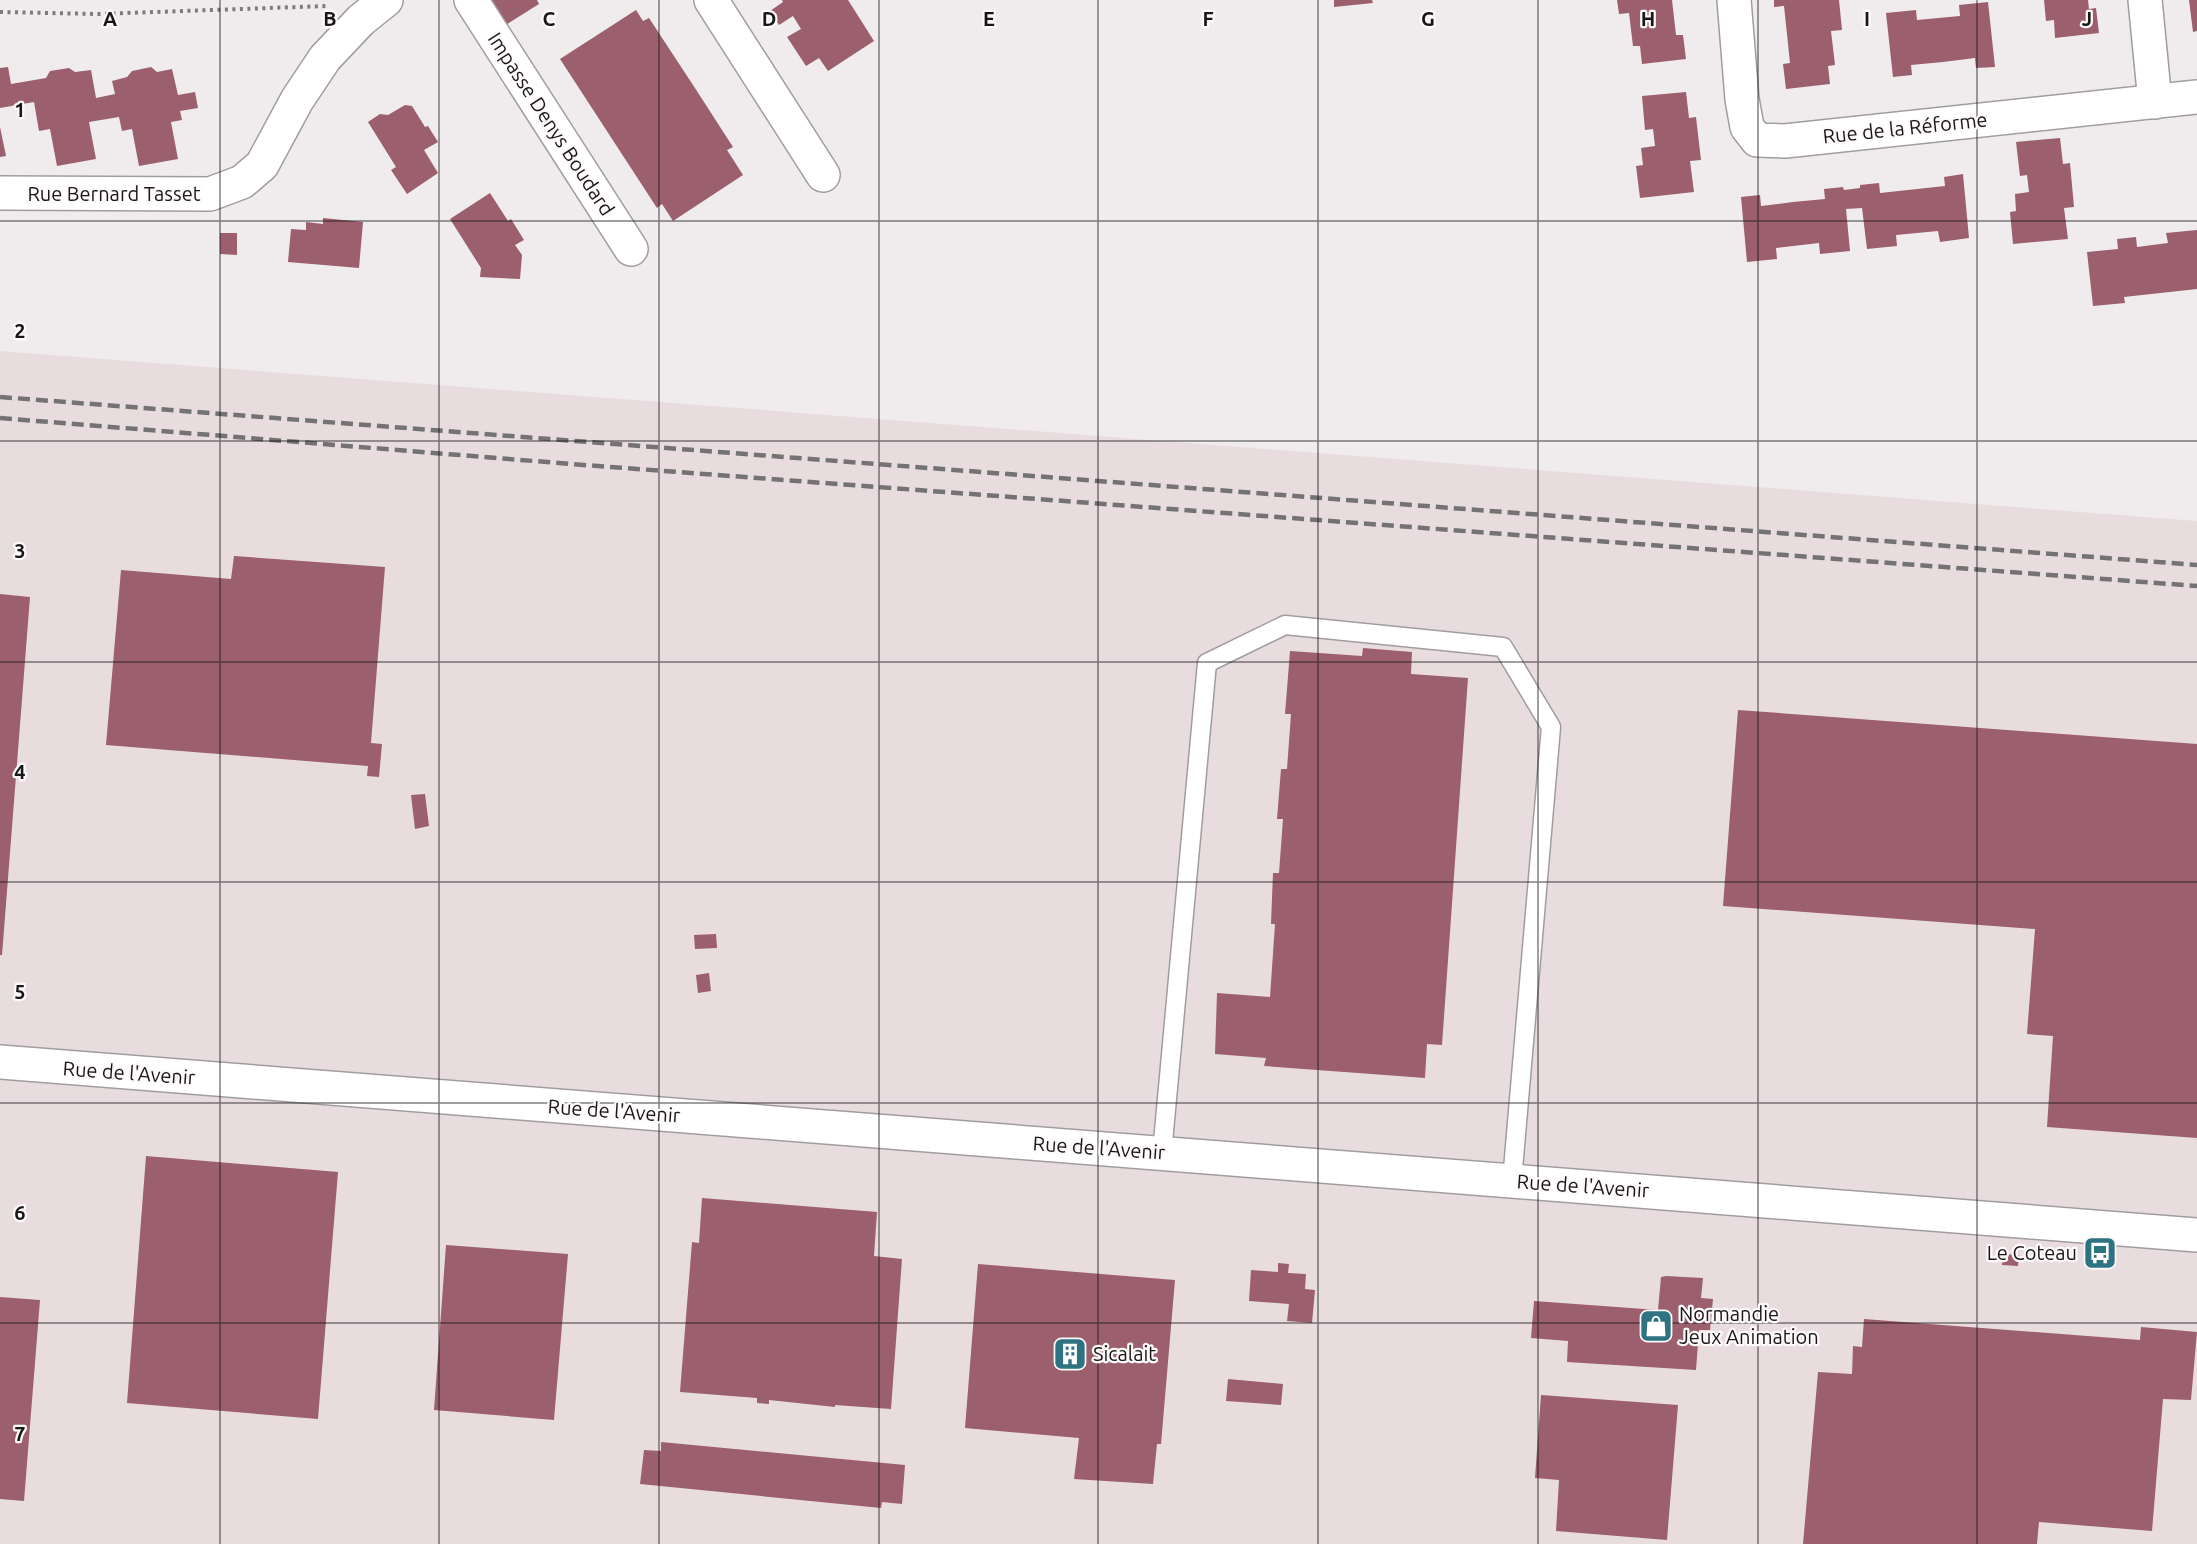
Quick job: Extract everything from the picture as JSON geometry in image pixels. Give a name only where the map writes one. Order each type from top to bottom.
[{"type":"street","name":"Rue Bernard Tasset","points":[[0,193],[210,194],[242,182],[262,165],[297,100],[325,58],[361,20],[386,0]]},
{"type":"street","name":"Impasse Denys Boudard","points":[[471,0],[631,249]]},
{"type":"street","points":[[711,0],[824,175]]},
{"type":"street","name":"Rue de la Réforme","points":[[1734,0],[1742,99],[1747,127],[1758,140],[1785,141],[2197,97]]},
{"type":"street","points":[[2145,0],[2155,102]]},
{"type":"street","name":"Rue de l'Avenir","points":[[0,1062],[2197,1234]]},
{"type":"lane","points":[[1162,1153],[1207,663],[1286,625],[1503,647],[1551,727],[1512,1181]]},
{"type":"path","points":[[0,12],[98,14],[337,5]]},
{"type":"shaded area","points":[[0,351],[2197,521],[2197,1544],[0,1544]]},
{"type":"building","points":[[487,0],[537,0],[539,4],[504,26]]},
{"type":"building","points":[[782,0],[848,0],[874,41],[828,71],[819,58],[806,66],[787,37],[801,29],[793,16],[779,25],[770,11],[783,2]]},
{"type":"building","points":[[1334,0],[1372,0],[1373,3],[1334,7]]},
{"type":"building","points":[[1617,0],[1672,0],[1676,35],[1683,35],[1686,59],[1642,64],[1640,46],[1633,46],[1629,13],[1619,14]]},
{"type":"building","points":[[1774,0],[1839,0],[1842,30],[1831,31],[1835,65],[1828,66],[1830,84],[1786,89],[1783,64],[1790,63],[1784,6],[1774,7]]},
{"type":"building","points":[[2044,0],[2088,0],[2089,9],[2096,8],[2099,33],[2055,38],[2054,20],[2046,21]]},
{"type":"building","points":[[2189,0],[2197,0],[2197,31],[2193,32]]},
{"type":"building","points":[[1988,2],[1995,67],[1976,68],[1975,58],[1911,65],[1912,75],[1893,77],[1886,13],[1916,10],[1917,20],[1960,16],[1959,5]]},
{"type":"building","points":[[636,10],[643,21],[649,18],[693,85],[733,147],[727,150],[743,175],[673,221],[662,204],[657,208],[560,59]]},
{"type":"building","points":[[8,67],[11,84],[46,78],[50,71],[69,68],[75,72],[91,70],[96,98],[115,94],[112,81],[127,77],[132,71],[151,67],[157,72],[172,69],[178,95],[195,92],[198,108],[180,111],[182,120],[171,122],[178,159],[139,166],[132,129],[122,131],[119,117],[89,122],[96,159],[57,166],[50,129],[39,131],[34,102],[0,108],[0,68]]},
{"type":"building","points":[[1686,92],[1689,118],[1696,117],[1701,160],[1690,161],[1694,192],[1640,198],[1636,166],[1643,165],[1641,148],[1655,146],[1653,129],[1645,130],[1642,96]]},
{"type":"building","points":[[405,105],[412,106],[438,142],[424,150],[438,173],[407,194],[391,170],[396,167],[368,122],[380,114],[388,115]]},
{"type":"building","points":[[0,127],[6,156],[0,157]]},
{"type":"building","points":[[2060,138],[2063,164],[2070,163],[2074,207],[2064,208],[2068,239],[2013,244],[2010,212],[2016,211],[2015,194],[2029,192],[2027,175],[2020,176],[2016,142]]},
{"type":"building","points":[[1963,174],[1969,238],[1940,242],[1938,231],[1896,235],[1897,246],[1867,249],[1862,208],[1846,209],[1850,251],[1820,254],[1819,243],[1776,248],[1777,259],[1747,262],[1741,197],[1760,195],[1761,206],[1825,199],[1824,189],[1843,187],[1844,190],[1860,188],[1860,185],[1879,183],[1880,193],[1945,186],[1944,177]]},
{"type":"building","points":[[490,193],[508,221],[511,219],[524,240],[515,245],[522,255],[520,279],[480,277],[481,268],[450,219]]},
{"type":"building","points":[[323,218],[363,222],[359,268],[288,262],[291,229],[306,230],[306,222],[323,224]]},
{"type":"building","points":[[2197,230],[2197,289],[2124,297],[2125,303],[2093,306],[2087,252],[2118,249],[2117,239],[2136,237],[2137,247],[2168,243],[2166,233]]},
{"type":"building","points":[[220,233],[237,233],[237,255],[220,254]]},
{"type":"building","points":[[234,556],[385,567],[371,743],[382,744],[379,777],[367,776],[368,766],[106,745],[121,570],[231,579]]},
{"type":"building","points":[[0,594],[30,597],[2,955],[0,955]]},
{"type":"building","points":[[1363,648],[1412,652],[1411,674],[1468,678],[1442,1045],[1427,1044],[1425,1078],[1264,1066],[1266,1058],[1215,1054],[1217,993],[1270,997],[1275,924],[1271,924],[1273,873],[1279,873],[1283,819],[1277,819],[1281,769],[1287,769],[1291,714],[1285,714],[1290,651],[1362,656]]},
{"type":"building","points":[[1738,710],[2197,744],[2197,1138],[2047,1127],[2053,1036],[2027,1034],[2035,929],[1723,906]]},
{"type":"building","points":[[425,794],[429,826],[415,829],[411,795]]},
{"type":"building","points":[[716,934],[717,948],[695,949],[694,935]]},
{"type":"building","points":[[709,973],[711,991],[698,993],[696,975]]},
{"type":"building","points":[[146,1156],[338,1172],[318,1419],[127,1403]]},
{"type":"building","points":[[702,1198],[877,1212],[874,1256],[902,1259],[891,1409],[835,1405],[835,1407],[769,1400],[769,1404],[757,1403],[757,1398],[680,1392],[692,1242],[699,1243]]},
{"type":"building","points":[[446,1245],[568,1254],[554,1420],[434,1410]]},
{"type":"building","points":[[2003,1254],[2019,1255],[2018,1266],[2002,1265]]},
{"type":"building","points":[[1278,1263],[1289,1264],[1288,1273],[1306,1274],[1305,1289],[1315,1290],[1312,1323],[1287,1321],[1289,1304],[1249,1301],[1251,1270],[1278,1272]]},
{"type":"building","name":"Sicalait","points":[[978,1264],[1175,1280],[1161,1444],[1157,1444],[1153,1484],[1074,1479],[1079,1438],[965,1428]]},
{"type":"building","points":[[1661,1277],[1703,1278],[1701,1298],[1713,1299],[1710,1330],[1699,1330],[1696,1370],[1567,1362],[1568,1341],[1531,1338],[1534,1301],[1658,1310]]},
{"type":"building","points":[[0,1297],[40,1300],[24,1501],[0,1499]]},
{"type":"building","points":[[1864,1319],[2140,1340],[2141,1327],[2197,1332],[2191,1400],[2163,1399],[2152,1531],[2039,1522],[2037,1544],[1803,1544],[1818,1372],[1852,1374],[1853,1346],[1862,1347]]},
{"type":"building","points":[[1228,1379],[1283,1384],[1281,1405],[1226,1401]]},
{"type":"building","points":[[1541,1395],[1678,1405],[1667,1540],[1556,1531],[1559,1480],[1535,1478]]},
{"type":"building","points":[[661,1442],[905,1465],[902,1504],[882,1502],[881,1508],[640,1484],[644,1450],[661,1451]]},
{"type":"railway","points":[[0,397],[2197,565]]},
{"type":"railway","points":[[0,418],[571,464],[2197,586]]},
{"type":"place","name":"Le Coteau","points":[[2100,1253]]},
{"type":"place","name":"Normandie Jeux Animation","points":[[1656,1326]]},
{"type":"place","name":"Sicalait","points":[[1070,1354]]}]
